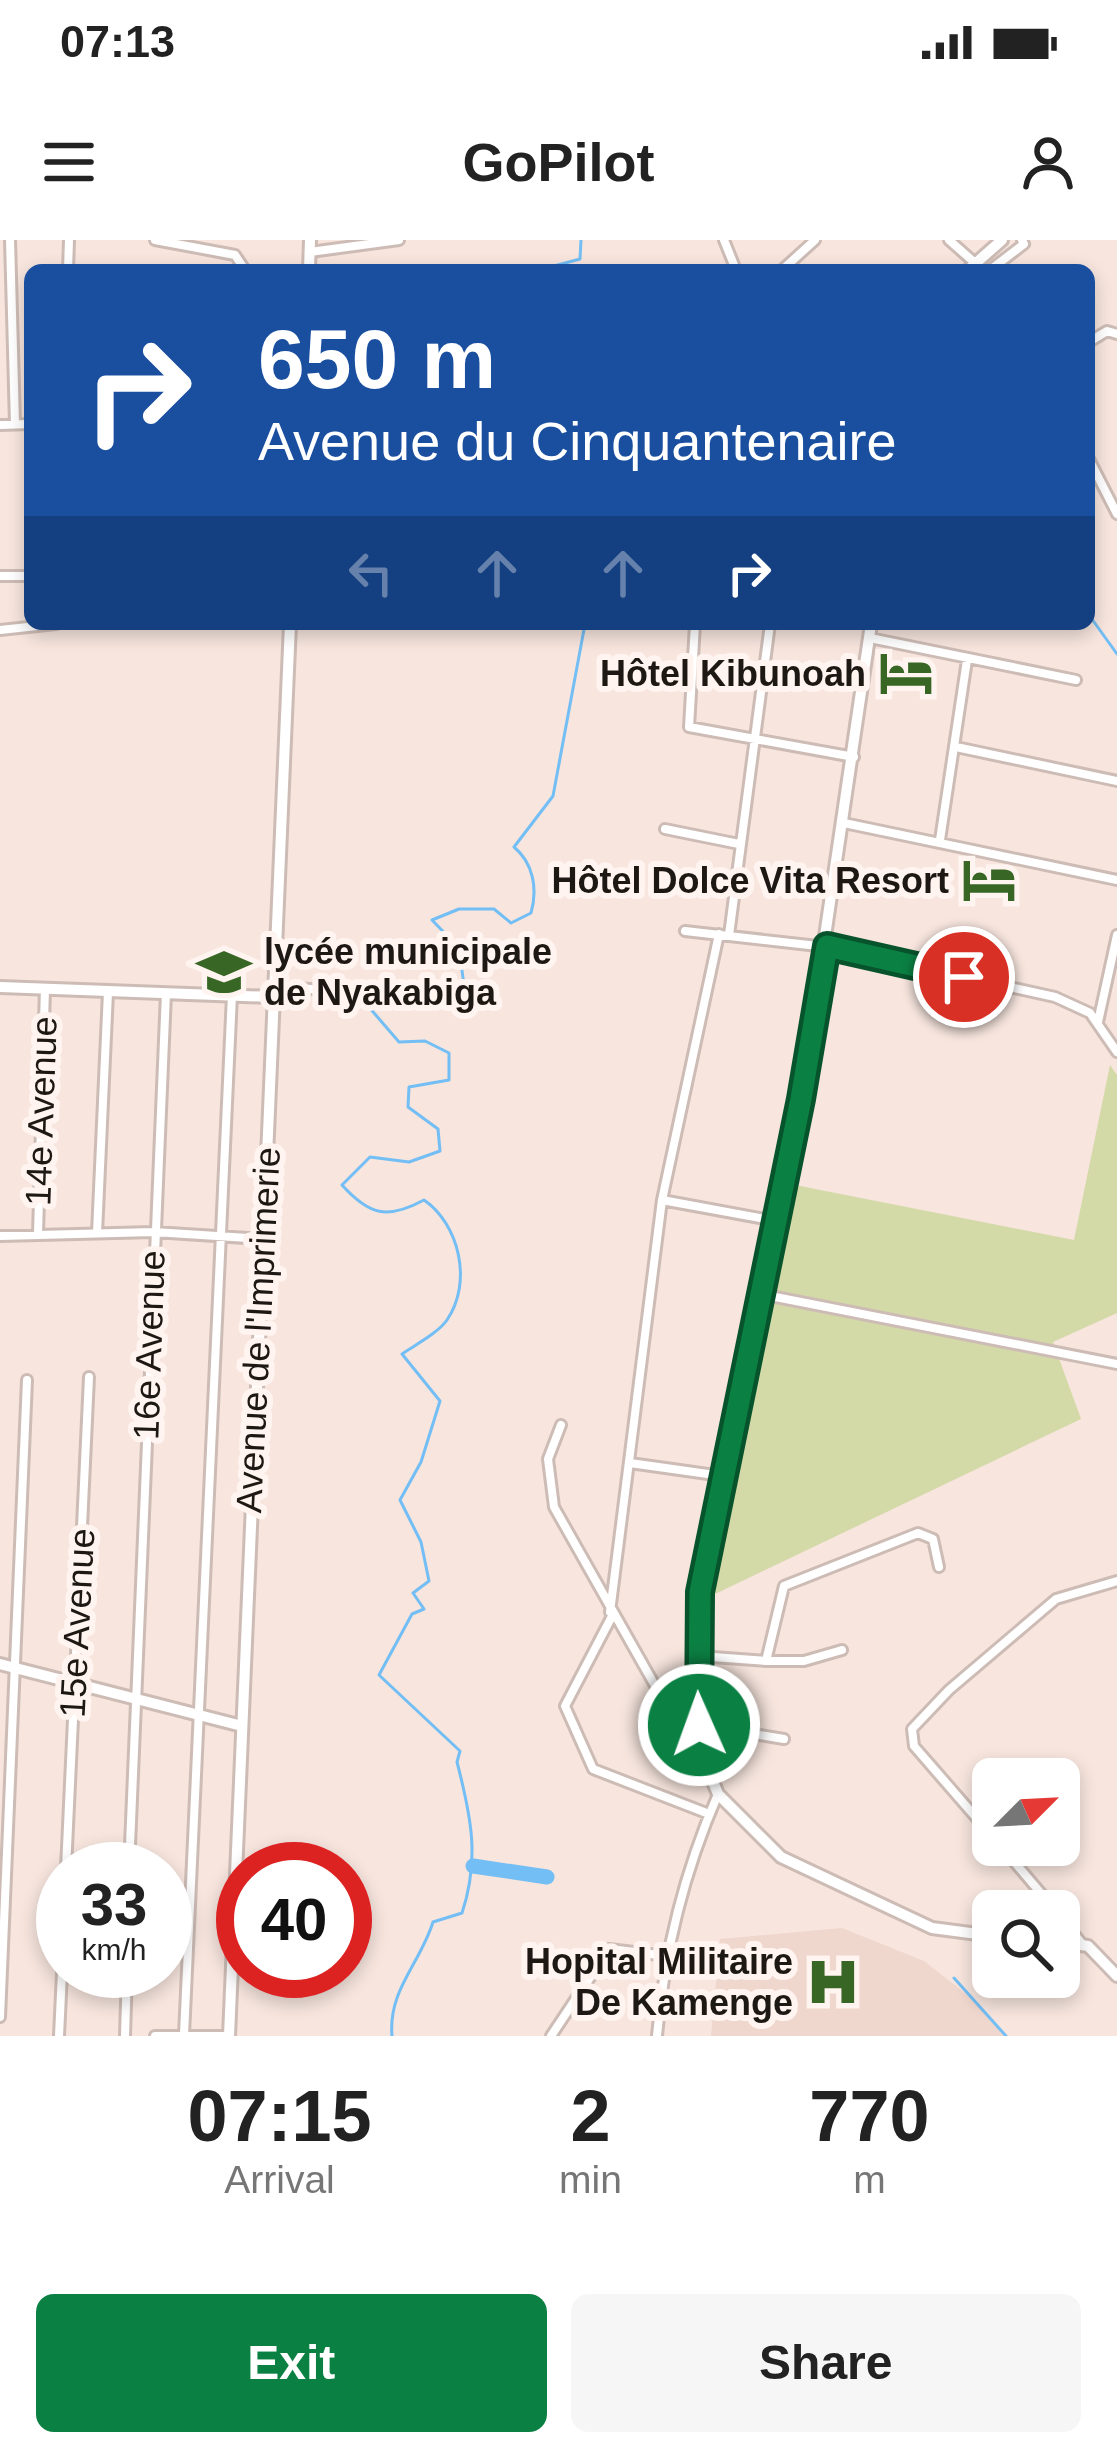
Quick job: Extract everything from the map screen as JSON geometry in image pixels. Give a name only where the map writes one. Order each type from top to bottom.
[{"type":"street","points":[[10,240],[16,424]]},
{"type":"street","points":[[155,240],[241,259],[243,264]]},
{"type":"street","points":[[310,246],[399,240]]},
{"type":"street","points":[[789,264],[815,240]]},
{"type":"street","points":[[949,240],[969,264]]},
{"type":"street","points":[[975,264],[1002,240]]},
{"type":"street","points":[[998,264],[1025,241]]},
{"type":"street","points":[[0,425],[24,424]]},
{"type":"street","points":[[1095,471],[1117,514]]},
{"type":"street","name":"Avenue de l'Imprimerie","points":[[229,2036],[290,630]]},
{"type":"street","points":[[695,630],[689,728],[854,757]]},
{"type":"street","points":[[710,1814],[592,1769],[565,1706],[611,1614],[662,1200],[724,934],[769,630]]},
{"type":"street","points":[[710,1780],[699,1725],[700,1592],[827,946],[871,630]]},
{"type":"street","points":[[869,638],[1076,680]]},
{"type":"street","points":[[940,840],[967,660]]},
{"type":"street","points":[[956,747],[1117,781]]},
{"type":"street","points":[[844,823],[1117,880]]},
{"type":"street","points":[[665,829],[739,844]]},
{"type":"street","points":[[685,931],[827,946],[1055,998],[1082,1008],[1098,1022],[1117,1052]]},
{"type":"street","points":[[1098,1022],[1117,935]]},
{"type":"street","points":[[0,987],[232,995],[348,992]]},
{"type":"street","name":"14e Avenue","points":[[38,1234],[45,988]]},
{"type":"street","points":[[97,1233],[109,990]]},
{"type":"street","name":"16e Avenue","points":[[130,1842],[166,993]]},
{"type":"street","points":[[184,2035],[232,995]]},
{"type":"street","points":[[662,1200],[776,1221]]},
{"type":"street","points":[[0,1236],[154,1232],[262,1239]]},
{"type":"street","points":[[760,1294],[1117,1364]]},
{"type":"street","name":"15e Avenue","points":[[68,1842],[89,1377]]},
{"type":"street","points":[[0,2017],[27,1380]]},
{"type":"street","points":[[561,1425],[551,1445],[548,1490],[611,1614],[718,1794],[775,1854],[814,1876],[932,1928],[972,1933]]},
{"type":"street","points":[[630,1463],[722,1476]]},
{"type":"street","points":[[766,1661],[779,1595],[788,1584],[921,1532],[933,1539],[939,1567]]},
{"type":"street","points":[[972,1814],[914,1746],[913,1729],[949,1690],[1056,1599],[1117,1581]]},
{"type":"street","points":[[697,1656],[804,1661],[842,1650]]},
{"type":"street","points":[[0,1664],[242,1726]]},
{"type":"street","points":[[678,1730],[699,1725],[784,1739]]},
{"type":"street","points":[[657,2036],[667,1956],[718,1794]]},
{"type":"street","points":[[1018,1866],[1038,1890]]},
{"type":"street","points":[[1080,1941],[1117,1976]]},
{"type":"street","points":[[551,2036],[609,1949],[667,1956]]},
{"type":"street","points":[[59,2036],[61,1998]]},
{"type":"street","points":[[125,2036],[126,1998]]},
{"type":"street","points":[[155,2036],[229,2036]]},
{"type":"shaded area","name":"Hopital Militaire De Kamenge","points":[[842,1928],[924,1961],[979,2004],[1004,2036],[711,2036],[720,1939]]},
{"type":"green space","points":[[1110,1065],[1117,1075],[1117,1313],[1053,1342],[1081,1419],[713,1595],[795,1185],[1074,1240]]},
{"type":"waterway","points":[[561,264],[580,259],[581,240]]},
{"type":"waterway","points":[[1095,623],[1117,654]]},
{"type":"waterway","points":[[392,2036],[400,1991],[433,1922],[462,1913],[471,1874],[469,1819],[457,1762],[460,1751],[379,1675],[412,1614],[424,1609],[413,1593],[429,1581],[421,1542],[400,1500],[421,1462],[440,1401],[402,1354],[447,1320],[455,1305],[460,1272],[454,1238],[424,1200],[399,1210],[379,1211],[361,1203],[342,1185],[370,1157],[409,1162],[440,1151],[438,1129],[408,1107],[409,1087],[449,1080],[449,1053],[425,1041],[399,1042],[368,1006],[381,985],[416,983],[448,1006],[465,993],[459,948],[432,920],[459,909],[494,909],[511,923],[531,913],[532,877],[514,847],[553,796],[584,630]]},
{"type":"waterway","points":[[473,1866],[547,1877]]},
{"type":"waterway","points":[[954,1978],[1006,2036]]},
{"type":"place","name":"Hôtel Kibunoah","points":[[906,673]]},
{"type":"place","name":"Hôtel Dolce Vita Resort","points":[[989,880]]},
{"type":"place","name":"lycée municipale de Nyakabiga","points":[[224,972]]},
{"type":"place","name":"Hopital Militaire De Kamenge","points":[[833,1982]]},
{"type":"route","points":[[699,1725],[700,1592],[801,1099],[827,946],[964,977]]}]
